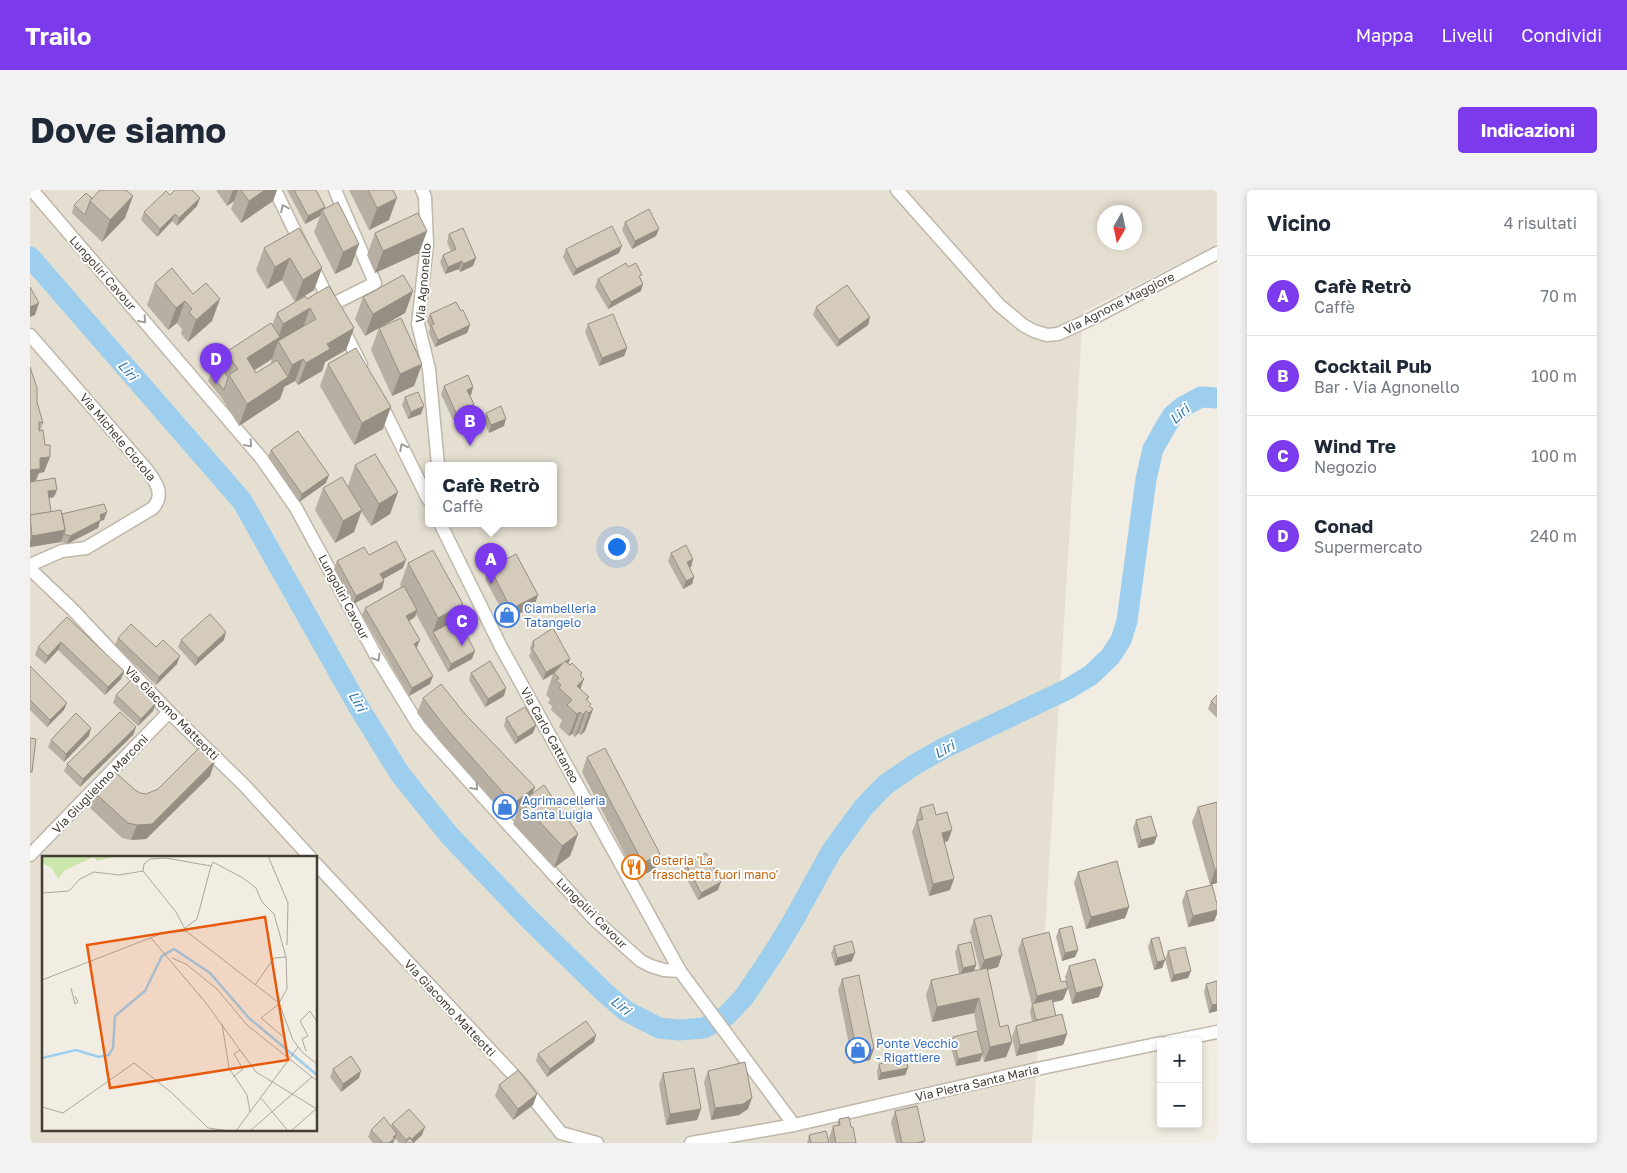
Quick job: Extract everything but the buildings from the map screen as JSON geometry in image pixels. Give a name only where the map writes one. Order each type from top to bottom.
[{"type":"street","name":"Lungoliri Cavour","points":[[32,190],[262,459],[276,478],[296,508],[375,654],[420,726],[594,919],[641,961],[664,970],[680,971]]},
{"type":"street","points":[[275,190],[425,489]]},
{"type":"street","points":[[332,305],[375,283],[334,190]]},
{"type":"street","name":"Via Agnonello","points":[[422,190],[425,197],[427,244],[418,324],[429,369],[438,462]]},
{"type":"street","name":"Via Agnone Maggiore","points":[[897,190],[999,305],[1023,325],[1047,335],[1058,334],[1092,318],[1217,253]]},
{"type":"street","name":"Via Michele Ciotola","points":[[30,335],[147,470],[159,487],[160,492],[153,508],[86,548],[62,551],[30,569]]},
{"type":"street","name":"Via Carlo Cattaneo","points":[[442,527],[501,647],[680,971],[794,1125]]},
{"type":"street","name":"Via Giacomo Matteotti","points":[[30,569],[72,609],[168,712],[245,786],[309,856]]},
{"type":"street","name":"Via Giuglielmo Marconi","points":[[30,855],[168,712]]},
{"type":"street","name":"Via Giacomo Matteotti","points":[[318,866],[521,1083],[561,1138]]},
{"type":"street","points":[[1188,1038],[1217,1032]]},
{"type":"street","name":"Via Pietra Santa Maria","points":[[691,1143],[794,1125],[1037,1069],[1157,1044]]},
{"type":"street","points":[[561,1138],[597,1143]]},
{"type":"shaded area","points":[[30,190],[1217,190],[1217,245],[1083,312],[1032,1143],[30,1143]]},
{"type":"waterway","name":"Liri","points":[[30,257],[242,501],[358,706],[400,774],[449,835],[527,917],[605,993],[626,1011],[659,1028],[679,1030],[704,1028],[726,1016],[744,997],[793,921],[831,852],[863,808],[885,785],[914,765],[944,748],[1068,689],[1091,675],[1110,657],[1121,640],[1127,621],[1146,479],[1153,449],[1173,415],[1184,406],[1201,397],[1217,398]]},
{"type":"place","name":"Conad","points":[[216,384]]},
{"type":"place","name":"Cocktail Pub","points":[[470,446]]},
{"type":"place","name":"Cafè Retrò","points":[[491,584]]},
{"type":"place","name":"Ciambelleria Tatangelo","points":[[507,615]]},
{"type":"place","name":"Wind Tre","points":[[462,646]]},
{"type":"place","name":"Agrimacelleria Santa Luigia","points":[[505,807]]},
{"type":"place","name":"Osteria 'La fraschetta fuori mano'","points":[[634,867]]},
{"type":"place","name":"Ponte Vecchio - Rigattiere","points":[[858,1050]]}]
